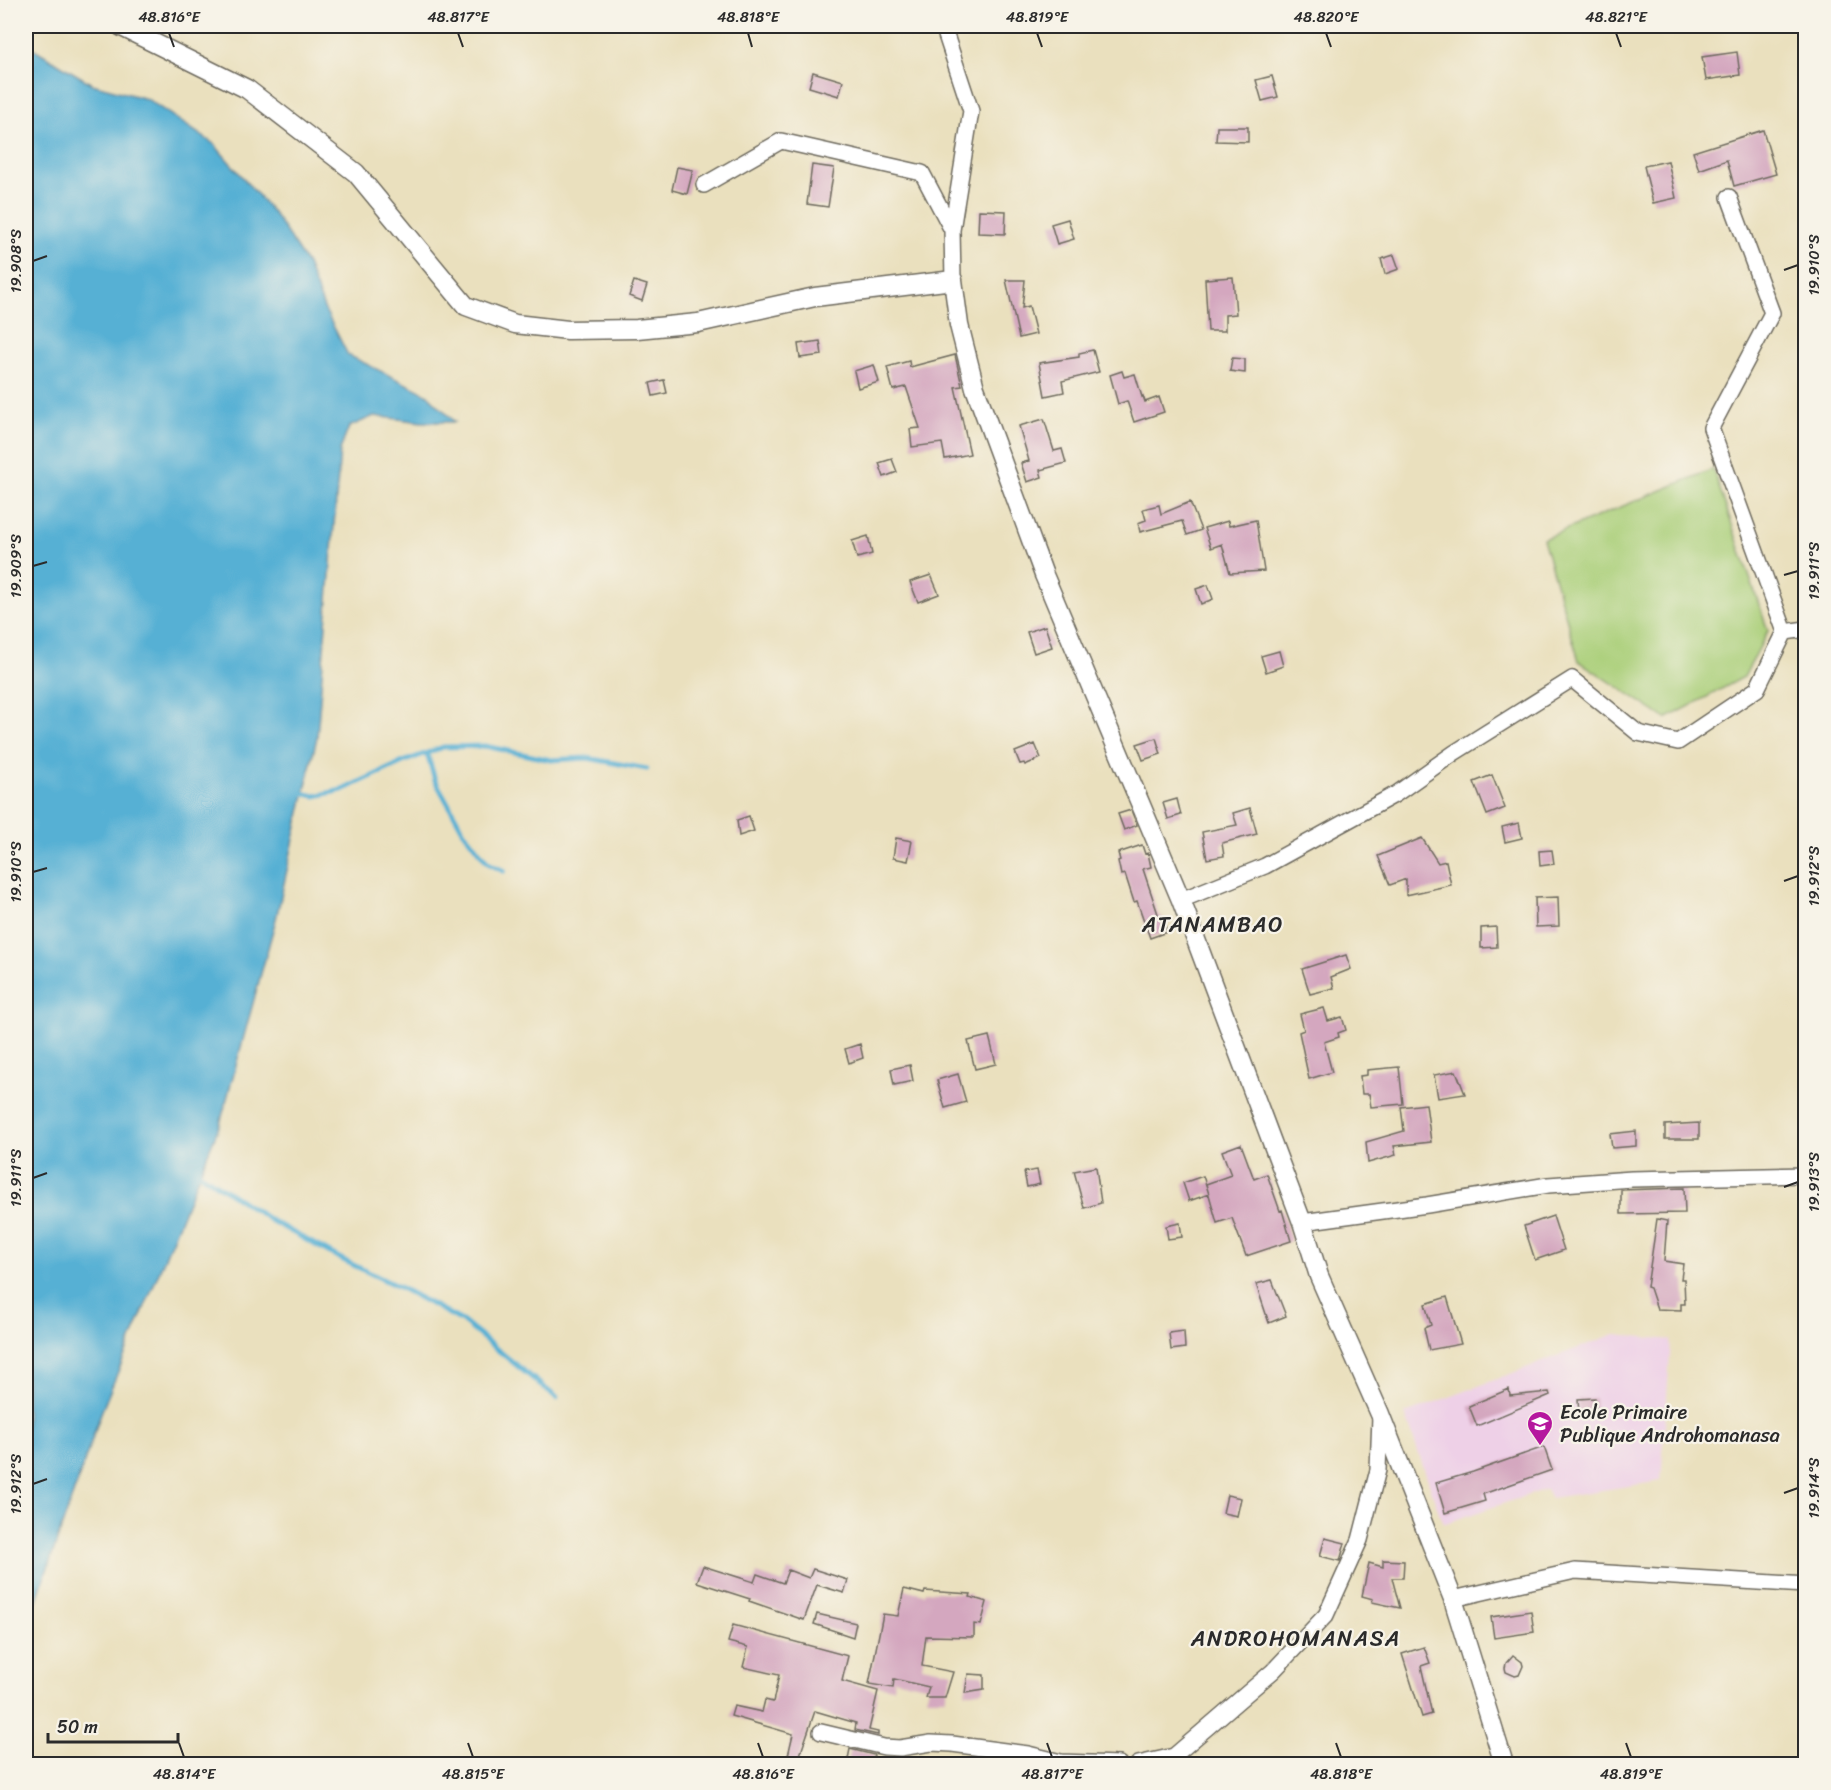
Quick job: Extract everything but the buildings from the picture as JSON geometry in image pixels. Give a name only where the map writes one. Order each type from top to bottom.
[{"type":"street","points":[[120,26],[247,89],[356,173],[466,306],[515,324],[568,330],[637,329],[698,323],[815,297],[953,280]]},
{"type":"street","points":[[943,26],[971,111],[952,230],[953,280],[959,325],[979,399],[1044,575],[1181,900],[1302,1221],[1319,1276],[1380,1414],[1453,1599],[1504,1764]]},
{"type":"street","points":[[704,185],[781,141],[922,173],[952,230]]},
{"type":"street","points":[[1181,900],[1265,866],[1396,794],[1454,753],[1572,679],[1638,733],[1678,742],[1757,689],[1785,632],[1711,428],[1772,313],[1729,197]]},
{"type":"street","points":[[1785,632],[1806,629]]},
{"type":"street","points":[[1302,1221],[1427,1205],[1548,1185],[1632,1179],[1806,1175]]},
{"type":"street","points":[[1138,1764],[1174,1760],[1273,1671],[1326,1615],[1360,1540],[1378,1470],[1380,1414]]},
{"type":"street","points":[[1453,1599],[1575,1571],[1806,1586]]},
{"type":"street","points":[[821,1732],[884,1747],[900,1748],[931,1743],[952,1744],[1028,1754],[1061,1762],[1119,1764]]},
{"type":"shaded area","name":"Ecole Primaire Publique Androhomanasa","points":[[1615,1334],[1671,1340],[1661,1481],[1551,1498],[1546,1489],[1443,1524],[1405,1414]]},
{"type":"green space","points":[[1713,469],[1768,631],[1744,677],[1666,719],[1579,661],[1543,539]]},
{"type":"water","points":[[26,44],[92,84],[147,99],[214,144],[275,215],[307,264],[324,308],[348,355],[427,394],[455,422],[422,422],[374,416],[349,427],[340,450],[317,737],[276,919],[220,1124],[101,1413],[26,1631]]},
{"type":"waterway","points":[[298,792],[315,796],[342,790],[403,762],[443,747],[485,746],[551,760],[587,758],[647,769]]},
{"type":"waterway","points":[[427,753],[435,780],[464,832],[488,863],[504,871]]},
{"type":"waterway","points":[[195,1170],[270,1220],[462,1321],[557,1398]]},
{"type":"place","name":"Ecole Primaire Publique Androhomanasa","points":[[1540,1447]]},
{"type":"district","name":"ATANAMBAO","points":[[1213,924]]},
{"type":"district","name":"ANDROHOMANASA","points":[[1296,1638]]}]
